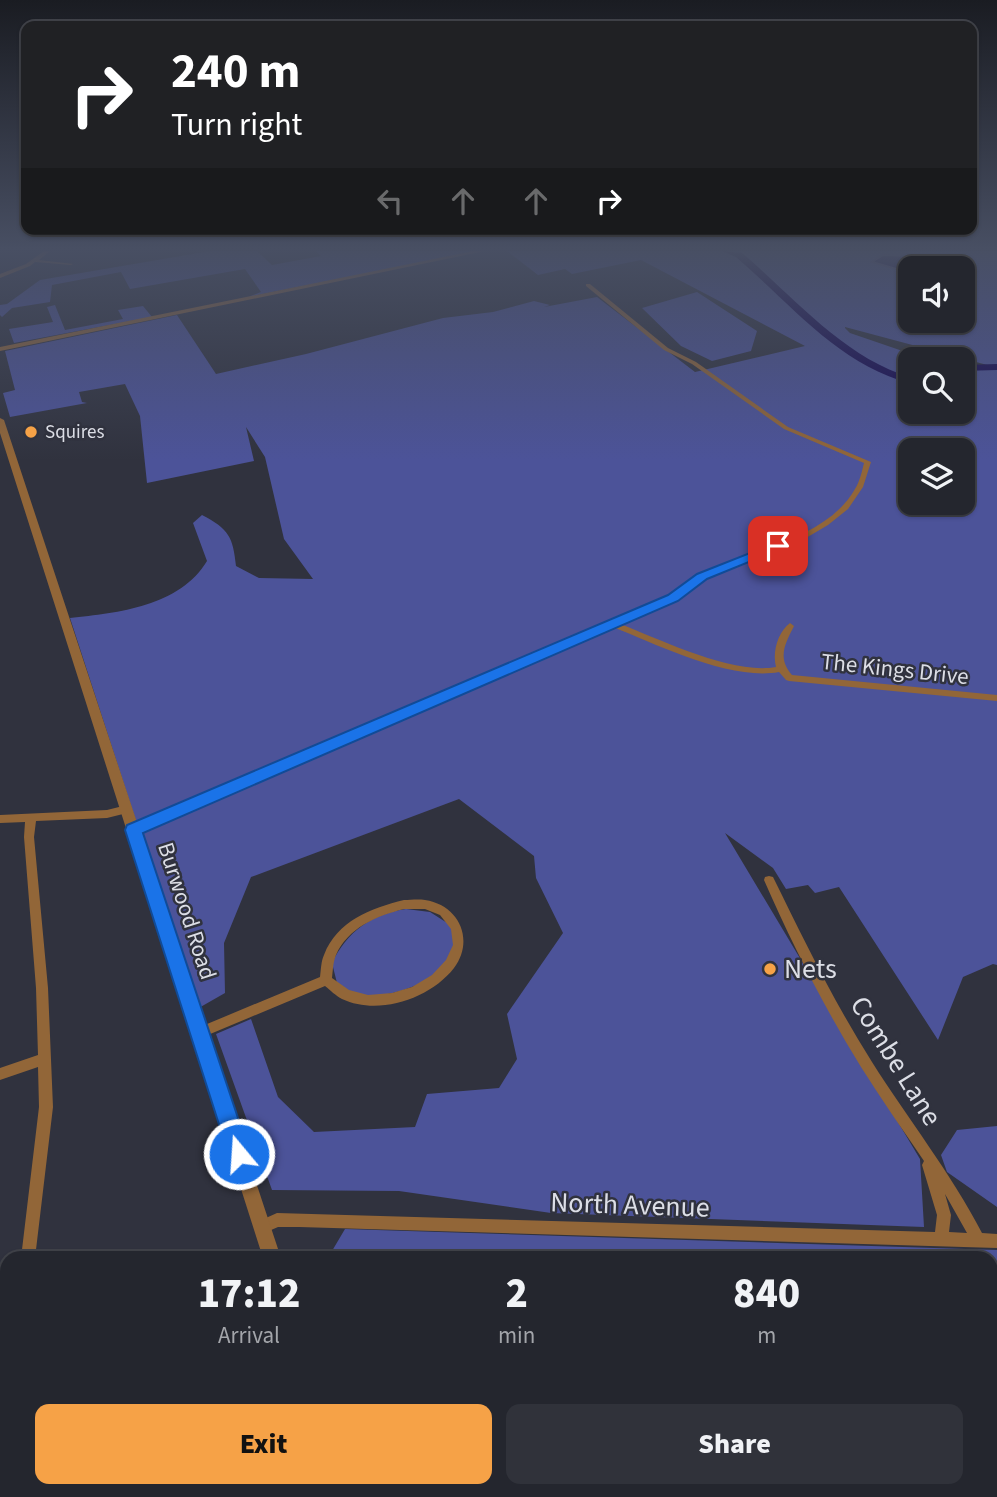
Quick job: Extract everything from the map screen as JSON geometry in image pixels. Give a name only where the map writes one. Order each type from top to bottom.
[{"type":"street","points":[[0,349],[139,321]]},
{"type":"street","points":[[133,830],[673,598],[702,577],[817,530],[835,518],[863,484],[869,462],[786,428],[694,363],[666,349],[632,321]]},
{"type":"street","name":"Burwood Road","points":[[1,425],[270,1251]]},
{"type":"street","name":"The Kings Drive","points":[[613,624],[727,666],[789,678],[997,698]]},
{"type":"street","points":[[769,674],[780,669],[777,653],[790,626]]},
{"type":"street","name":"The Kings Drive","points":[[780,669],[789,678]]},
{"type":"street","points":[[0,819],[107,814],[127,809]]},
{"type":"street","points":[[29,1251],[45,1127],[45,1059],[29,837],[31,818]]},
{"type":"street","name":"Combe Lane","points":[[769,880],[852,1041],[925,1154],[960,1201],[978,1240]]},
{"type":"street","points":[[398,906],[427,906],[449,917],[457,928],[459,944],[452,961],[438,977],[412,993],[383,1001],[359,1000],[341,994],[326,980],[326,960],[334,943],[350,926],[372,913],[398,906]]},
{"type":"street","points":[[200,1033],[326,980]]},
{"type":"street","points":[[0,1074],[45,1059]]},
{"type":"street","name":"Combe Lane","points":[[925,1154],[944,1215],[941,1239]]},
{"type":"street","name":"North Avenue","points":[[262,1227],[277,1220],[299,1220],[997,1241]]},
{"type":"shaded area","points":[[61,321],[65,330],[113,321],[132,321],[14,343],[9,329]]},
{"type":"shaded area","points":[[149,321],[181,321],[216,374],[432,321],[628,321],[695,372],[805,346],[757,321],[898,321],[898,333],[975,333],[975,321],[997,321],[997,965],[993,964],[963,977],[938,1040],[839,887],[815,893],[808,885],[786,889],[773,868],[725,833],[920,1159],[924,1227],[551,1213],[399,1191],[272,1190],[216,1034],[251,1019],[278,1097],[314,1132],[415,1127],[427,1094],[499,1088],[517,1059],[507,1014],[563,933],[536,878],[534,856],[459,799],[251,877],[224,943],[225,993],[197,1009],[70,618],[127,610],[181,588],[207,561],[193,523],[202,515],[228,535],[236,566],[259,578],[313,579],[284,539],[265,457],[246,427],[254,461],[147,483],[140,416],[125,384],[79,392],[82,402],[87,403],[10,417],[3,393],[15,390],[5,351]]},
{"type":"shaded area","points":[[655,321],[741,321],[757,331],[751,351],[712,361],[681,346]]},
{"type":"shaded area","points":[[406,909],[430,912],[452,926],[455,942],[443,967],[416,985],[384,995],[356,994],[337,983],[332,963],[345,942],[371,920]]},
{"type":"shaded area","points":[[997,1126],[997,1207],[947,1172],[941,1155],[957,1130]]},
{"type":"shaded area","points":[[345,1229],[997,1250],[997,1251],[332,1251]]},
{"type":"waterway","points":[[813,321],[866,362],[898,377]]},
{"type":"waterway","points":[[975,368],[997,367]]},
{"type":"place","name":"Squires","points":[[31,432]]},
{"type":"place","name":"Nets","points":[[770,969]]},
{"type":"route","points":[[239,1154],[133,830],[673,598],[702,577],[778,546]]}]
